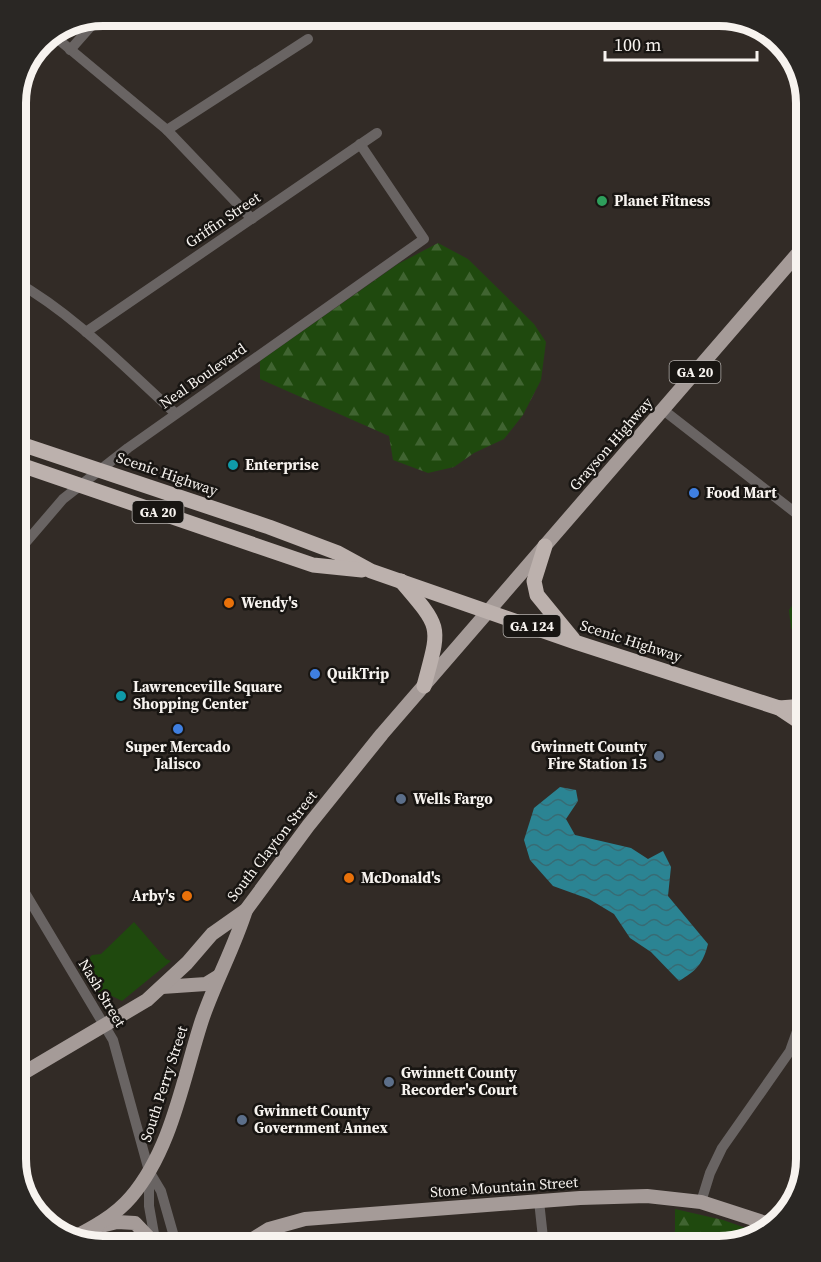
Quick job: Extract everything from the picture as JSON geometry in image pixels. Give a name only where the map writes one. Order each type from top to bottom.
[{"type":"highway","name":"Scenic Highway","points":[[26,446],[317,544],[371,571],[575,642],[779,708],[796,719]]},
{"type":"highway","name":"Scenic Highway","points":[[26,467],[313,565],[371,571]]},
{"type":"highway","points":[[545,546],[534,580],[537,595],[575,642]]},
{"type":"highway","points":[[401,581],[429,614],[436,628],[436,640],[423,687]]},
{"type":"highway","name":"Scenic Highway","points":[[779,708],[796,707]]},
{"type":"main road","name":"Grayson Highway","points":[[488,611],[796,255]]},
{"type":"main road","name":"South Clayton Street","points":[[26,1072],[133,1010],[187,963],[212,934],[246,910],[342,784],[488,611]]},
{"type":"main road","name":"South Perry Street","points":[[82,1233],[131,1197],[149,1171],[159,1151],[219,976],[235,946],[246,910]]},
{"type":"main road","points":[[162,987],[206,984],[219,976]]},
{"type":"main road","name":"Stone Mountain Street","points":[[258,1236],[269,1229],[305,1219],[539,1200],[647,1196],[701,1202],[763,1222]]},
{"type":"main road","points":[[90,1229],[117,1222],[135,1223],[147,1236]]},
{"type":"street","points":[[70,51],[91,27]]},
{"type":"street","points":[[167,130],[308,39]]},
{"type":"street","points":[[58,40],[167,130],[252,219]]},
{"type":"street","name":"Griffin Street","points":[[86,332],[377,133]]},
{"type":"street","name":"Neal Boulevard","points":[[26,542],[56,506],[175,413],[424,239],[360,144]]},
{"type":"street","points":[[26,287],[42,296],[86,332],[175,413]]},
{"type":"street","points":[[662,409],[796,514]]},
{"type":"street","name":"Nash Street","points":[[26,894],[106,1026],[124,1073],[149,1171],[149,1206],[155,1236]]},
{"type":"street","points":[[701,1202],[710,1173],[722,1148],[790,1051],[796,1034]]},
{"type":"street","name":"Nash Street","points":[[149,1171],[161,1191],[174,1236]]},
{"type":"street","points":[[539,1200],[543,1236]]},
{"type":"green space","points":[[438,243],[468,259],[534,324],[546,342],[541,380],[523,415],[504,439],[474,453],[454,467],[428,473],[393,460],[389,436],[260,379],[260,361],[398,264]]},
{"type":"green space","points":[[796,601],[796,637],[791,628],[789,610]]},
{"type":"green space","points":[[134,922],[166,959],[171,961],[122,1001],[110,995],[98,997],[79,969],[92,955],[101,954]]},
{"type":"green space","points":[[675,1209],[723,1220],[750,1230],[729,1236],[673,1236]]},
{"type":"water","points":[[560,787],[576,790],[578,801],[566,819],[575,835],[631,848],[648,859],[663,851],[671,867],[668,896],[708,944],[701,962],[679,981],[651,952],[630,938],[614,914],[589,899],[553,886],[530,860],[524,840],[534,808]]},
{"type":"place","name":"Planet Fitness","points":[[602,201]]},
{"type":"place","name":"Enterprise","points":[[233,465]]},
{"type":"place","name":"Food Mart","points":[[694,493]]},
{"type":"place","name":"Wendy's","points":[[229,603]]},
{"type":"place","name":"QuikTrip","points":[[315,674]]},
{"type":"place","name":"Lawrenceville Square Shopping Center","points":[[121,696]]},
{"type":"place","name":"Super Mercado Jalisco","points":[[178,729]]},
{"type":"place","name":"Gwinnett County Fire Station 15","points":[[659,756]]},
{"type":"place","name":"Wells Fargo","points":[[401,799]]},
{"type":"place","name":"McDonald's","points":[[349,878]]},
{"type":"place","name":"Arby's","points":[[187,896]]},
{"type":"place","name":"Gwinnett County Recorder's Court","points":[[389,1082]]},
{"type":"place","name":"Gwinnett County Government Annex","points":[[242,1120]]}]
